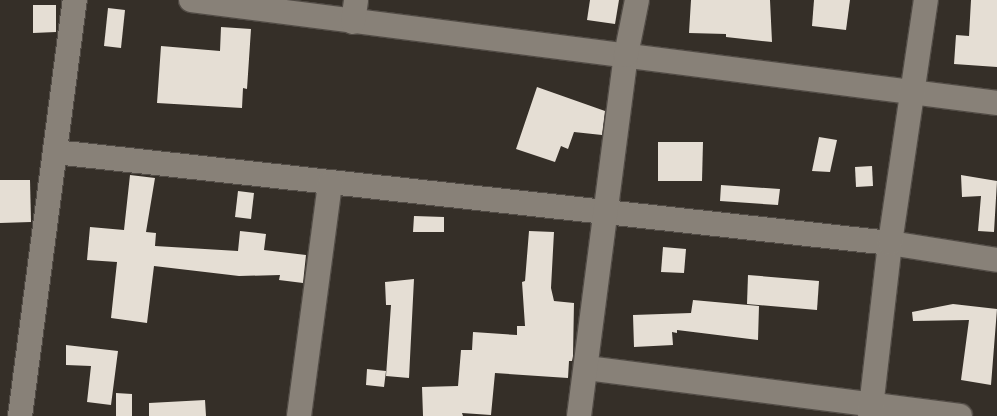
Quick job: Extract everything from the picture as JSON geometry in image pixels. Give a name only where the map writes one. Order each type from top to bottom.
[{"type":"street","points":[[20,416],[75,0]]},
{"type":"street","points":[[192,0],[355,11],[626,55],[997,103]]},
{"type":"street","points":[[580,416],[626,55],[637,0]]},
{"type":"street","points":[[870,409],[890,243],[926,0]]},
{"type":"street","points":[[55,152],[890,243],[997,260]]},
{"type":"street","points":[[299,416],[330,183]]},
{"type":"street","points":[[587,368],[870,409],[960,416]]},
{"type":"building","points":[[590,0],[619,0],[615,24],[587,20]]},
{"type":"building","points":[[691,0],[770,0],[772,42],[726,37],[726,34],[689,33]]},
{"type":"building","points":[[814,0],[850,0],[846,30],[812,26]]},
{"type":"building","points":[[971,0],[997,0],[997,67],[954,64],[956,35],[969,36]]},
{"type":"building","points":[[33,5],[56,5],[56,32],[33,33]]},
{"type":"building","points":[[108,8],[125,10],[121,48],[104,46]]},
{"type":"building","points":[[221,27],[251,29],[247,89],[243,88],[242,108],[157,103],[161,46],[220,51]]},
{"type":"building","points":[[537,87],[605,111],[602,135],[574,132],[568,149],[561,146],[555,162],[516,149]]},
{"type":"building","points":[[819,137],[837,140],[830,172],[812,171]]},
{"type":"building","points":[[658,142],[703,142],[702,181],[658,181]]},
{"type":"building","points":[[872,166],[873,186],[856,187],[855,167]]},
{"type":"building","points":[[130,175],[155,178],[146,232],[156,233],[155,246],[238,251],[240,231],[266,234],[264,250],[306,255],[303,283],[279,280],[280,275],[239,276],[154,266],[147,323],[111,318],[117,262],[87,260],[90,227],[124,230]]},
{"type":"building","points":[[961,175],[997,181],[994,232],[978,231],[981,196],[962,197]]},
{"type":"building","points":[[0,180],[30,180],[31,222],[0,223]]},
{"type":"building","points":[[721,185],[780,189],[778,205],[720,201]]},
{"type":"building","points":[[238,191],[254,193],[251,219],[235,217]]},
{"type":"building","points":[[414,216],[444,217],[444,232],[413,232]]},
{"type":"building","points":[[529,231],[554,232],[551,288],[554,301],[574,303],[573,356],[572,361],[569,361],[568,378],[495,373],[491,415],[462,413],[463,416],[423,416],[422,387],[458,386],[461,350],[472,350],[473,332],[517,335],[517,326],[525,326],[522,282],[525,281]]},
{"type":"building","points":[[663,247],[686,249],[684,273],[661,272]]},
{"type":"building","points":[[748,275],[819,281],[817,310],[747,304]]},
{"type":"building","points":[[414,279],[409,378],[386,376],[391,305],[386,305],[385,282]]},
{"type":"building","points":[[693,300],[759,306],[758,340],[677,330],[677,333],[672,332],[673,345],[634,347],[633,315],[691,313]]},
{"type":"building","points":[[953,304],[997,309],[991,385],[961,380],[969,320],[913,321],[912,312]]},
{"type":"building","points":[[66,345],[118,351],[111,405],[87,402],[91,366],[66,365]]},
{"type":"building","points":[[367,369],[386,371],[384,387],[366,385]]},
{"type":"building","points":[[116,393],[132,394],[132,416],[116,416]]},
{"type":"building","points":[[205,400],[206,416],[149,416],[149,403]]}]
